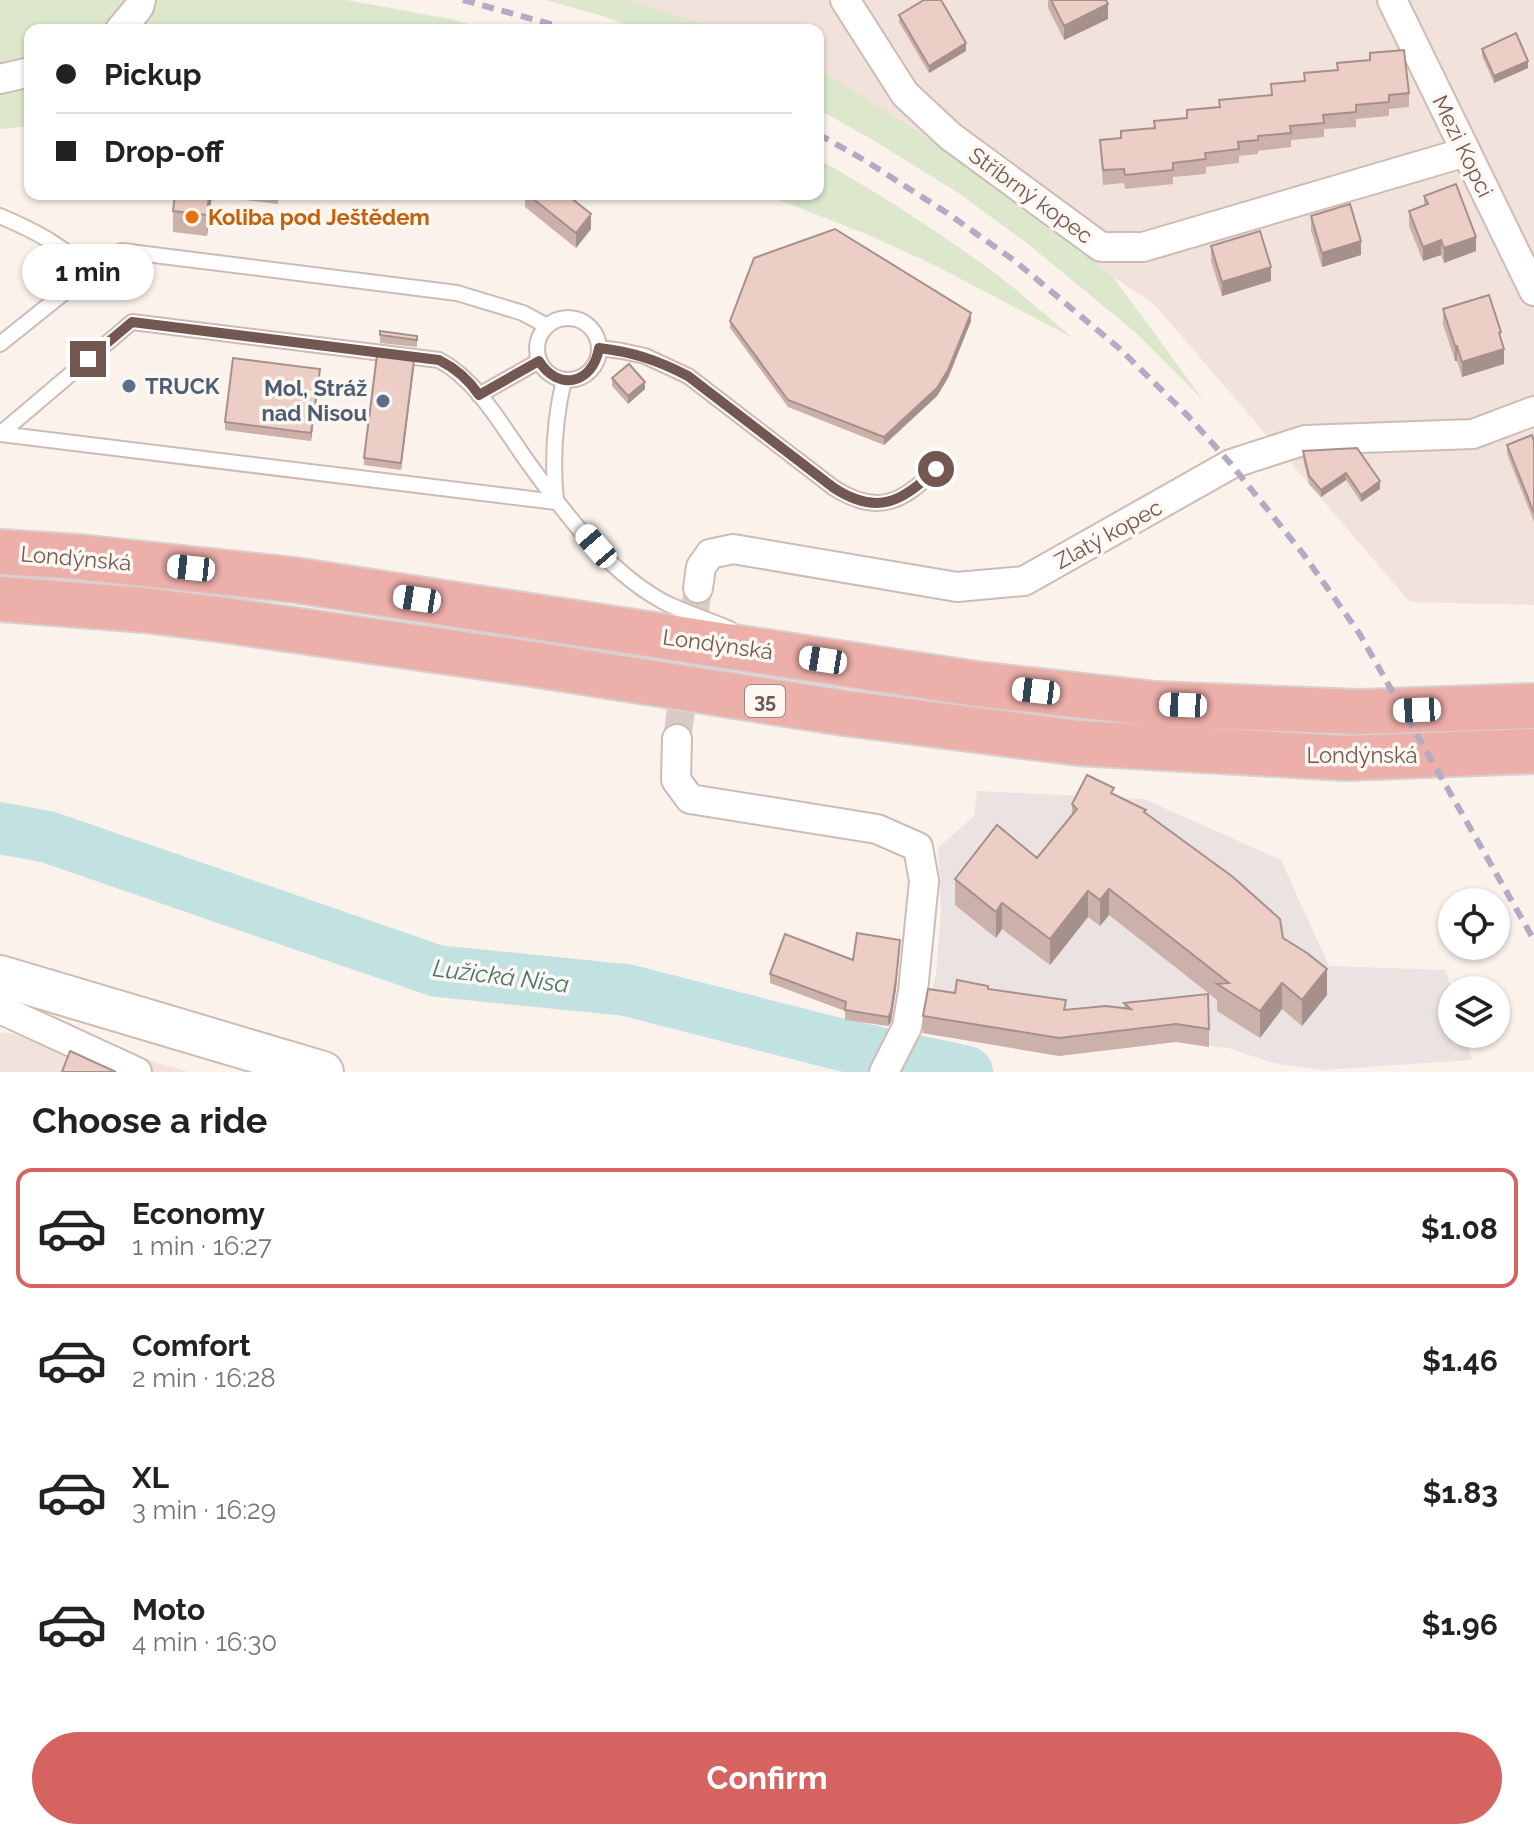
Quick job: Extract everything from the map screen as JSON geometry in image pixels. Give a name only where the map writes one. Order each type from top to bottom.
[{"type":"highway","name":"Londýnská","points":[[0,552],[121,561],[294,580],[976,684],[1156,704],[1359,712],[1534,706]]},
{"type":"highway","name":"Londýnská","points":[[0,599],[145,610],[236,622],[844,713],[1079,743],[1346,758],[1534,751]]},
{"type":"street","points":[[125,24],[141,0]]},
{"type":"street","name":"Stříbrný kopec","points":[[845,0],[905,94],[950,136],[1101,247],[1143,247],[1466,152]]},
{"type":"street","name":"Mezi Kopci","points":[[1392,0],[1534,291]]},
{"type":"street","points":[[0,79],[24,73]]},
{"type":"street","name":"Zlatý kopec","points":[[698,588],[701,567],[710,554],[733,549],[957,587],[1024,581],[1231,464],[1305,440],[1473,434],[1534,411]]},
{"type":"street","points":[[677,739],[676,780],[690,799],[877,829],[918,847],[924,881],[913,991],[907,1027],[884,1072]]},
{"type":"street","points":[[0,976],[323,1072]]},
{"type":"street","points":[[0,1009],[137,1072]]},
{"type":"lane","points":[[0,216],[40,233],[69,252],[90,272]]},
{"type":"lane","points":[[0,344],[110,256],[122,251],[457,293],[523,313],[547,326]]},
{"type":"lane","points":[[572,318],[591,329],[599,348],[592,369],[574,380],[553,377],[544,370],[537,350],[538,339],[547,326],[572,318]]},
{"type":"lane","points":[[0,434],[132,322],[439,360],[462,376],[479,395],[556,502],[615,568],[661,601],[793,655]]},
{"type":"lane","points":[[599,348],[645,356],[688,376],[834,488],[856,500],[878,503],[905,497],[936,469]]},
{"type":"lane","points":[[479,395],[539,361]]},
{"type":"lane","points":[[556,502],[555,428],[564,380]]},
{"type":"lane","points":[[0,434],[556,502]]},
{"type":"shaded area","points":[[583,0],[1534,0],[1534,605],[1410,602],[1153,303],[844,101],[824,93],[824,24],[644,24]]},
{"type":"shaded area","points":[[977,791],[1144,799],[1281,860],[1329,966],[1446,970],[1448,976],[1438,976],[1438,1048],[1469,1048],[1472,1060],[1322,1070],[1273,1063],[1228,1048],[1176,1042],[1059,1056],[920,1033],[936,975],[941,911],[938,848],[974,816]]},
{"type":"shaded area","points":[[0,1032],[113,1049],[189,1072],[0,1072]]},
{"type":"green space","points":[[0,0],[346,0],[469,24],[24,24],[24,127],[0,129]]},
{"type":"green space","points":[[545,0],[627,0],[705,24],[624,24]]},
{"type":"green space","points":[[824,72],[988,177],[1113,277],[1204,401],[1135,332],[1028,244],[960,194],[824,112]]},
{"type":"green space","points":[[824,163],[957,246],[1073,338],[936,266],[871,236],[779,200],[824,200]]},
{"type":"building","points":[[924,0],[941,0],[966,43],[929,66],[899,15]]},
{"type":"building","points":[[1051,0],[1106,0],[1108,4],[1064,26]]},
{"type":"building","points":[[1516,33],[1528,61],[1494,76],[1482,49]]},
{"type":"building","points":[[1404,50],[1409,93],[1389,95],[1389,102],[1356,105],[1356,112],[1323,115],[1324,123],[1290,126],[1291,133],[1258,136],[1258,140],[1238,142],[1239,149],[1205,153],[1206,159],[1173,163],[1173,170],[1125,175],[1124,169],[1103,170],[1100,140],[1121,138],[1121,131],[1155,128],[1154,121],[1187,118],[1187,110],[1220,107],[1219,100],[1272,95],[1271,84],[1305,81],[1304,73],[1338,70],[1337,63],[1370,60],[1370,53]]},
{"type":"building","points":[[1456,184],[1476,237],[1444,248],[1441,240],[1423,247],[1409,211],[1428,204],[1424,196]]},
{"type":"building","points":[[174,200],[208,200],[207,215],[173,211]]},
{"type":"building","points":[[535,200],[574,200],[591,214],[576,233]]},
{"type":"building","points":[[1350,204],[1361,241],[1322,253],[1311,216]]},
{"type":"building","points":[[835,229],[971,313],[948,370],[937,388],[884,437],[788,400],[730,321],[754,258]]},
{"type":"building","points":[[1260,231],[1271,267],[1222,282],[1211,246]]},
{"type":"building","points":[[1489,295],[1504,349],[1462,362],[1443,309]]},
{"type":"building","points":[[380,331],[417,336],[417,340],[380,335]]},
{"type":"building","points":[[377,355],[414,360],[401,463],[364,458]]},
{"type":"building","points":[[233,358],[320,369],[311,433],[225,422]]},
{"type":"building","points":[[629,364],[645,382],[628,396],[612,378]]},
{"type":"building","points":[[1532,435],[1534,441],[1534,513],[1507,445]]},
{"type":"building","points":[[1357,448],[1380,481],[1361,495],[1346,473],[1321,490],[1309,476],[1303,451]]},
{"type":"building","points":[[1087,775],[1114,788],[1111,793],[1146,810],[1144,812],[1233,877],[1280,919],[1283,938],[1327,969],[1302,1000],[1282,983],[1260,1011],[1217,984],[1229,983],[1109,889],[1100,900],[1088,891],[1050,939],[1002,903],[996,912],[955,879],[997,825],[1037,858],[1077,809],[1072,804]]},
{"type":"building","points":[[857,933],[900,940],[888,1017],[845,1010],[846,1002],[770,974],[785,934],[853,960]]},
{"type":"building","points":[[957,980],[988,986],[988,989],[1066,1000],[1064,1010],[1106,1006],[1131,1009],[1124,1003],[1208,994],[1209,1029],[1176,1024],[1059,1038],[923,1016],[928,989],[955,993]]},
{"type":"building","points":[[70,1051],[116,1072],[62,1072]]},
{"type":"waterway","name":"Lužická Nisa","points":[[0,828],[48,837],[437,971],[626,990],[842,1045],[967,1072]]},
{"type":"tunnel","points":[[677,739],[698,588]]},
{"type":"railway","points":[[463,0],[550,24]]},
{"type":"railway","points":[[824,137],[947,213],[1015,261],[1120,349],[1231,464],[1304,555],[1359,633],[1534,940]]},
{"type":"place","name":"Koliba pod Ještědem","points":[[192,217]]},
{"type":"place","name":"TRUCK","points":[[129,386]]},
{"type":"place","name":"Mol, Stráž nad Nisou","points":[[383,401]]},
{"type":"route","points":[[88,359],[132,322],[439,360],[462,376],[479,395],[539,361],[553,377],[574,380],[592,369],[599,348],[645,356],[688,376],[834,488],[856,500],[878,503],[905,497],[936,469]]}]
